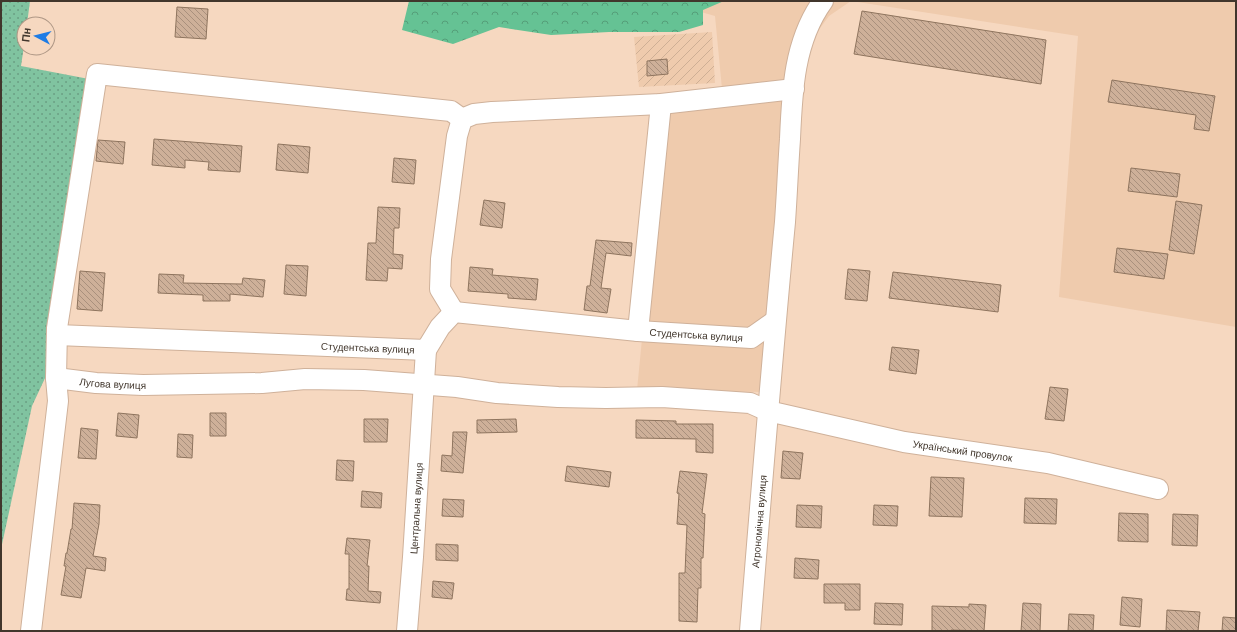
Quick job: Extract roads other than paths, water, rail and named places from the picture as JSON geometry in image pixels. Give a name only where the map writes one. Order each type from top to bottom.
[{"type":"street","name":"Агрономічна вулиця","points":[[750,631],[775,321],[785,217],[794,75],[801,45],[813,15],[823,1]]},
{"type":"street","points":[[31,631],[58,401],[56,378],[56,328],[97,74],[451,111],[462,119]]},
{"type":"street","points":[[462,119],[474,114],[492,112],[661,104],[794,89]]},
{"type":"street","points":[[638,331],[661,104]]},
{"type":"street","points":[[454,312],[440,289],[441,259],[457,136],[462,119]]},
{"type":"street","name":"Студентська вулиця","points":[[57,335],[426,350],[440,327],[454,312],[638,331],[751,338],[775,321]]},
{"type":"street","name":"Центральна вулиця","points":[[407,631],[426,350]]},
{"type":"street","name":"Лугова вулиця","points":[[56,378],[96,383],[143,386],[262,383],[305,379],[364,380],[457,387],[497,393],[558,397],[662,397],[750,403],[768,411]]},
{"type":"street","name":"Український провулок","points":[[768,411],[904,442],[1048,462],[1158,489]]}]
